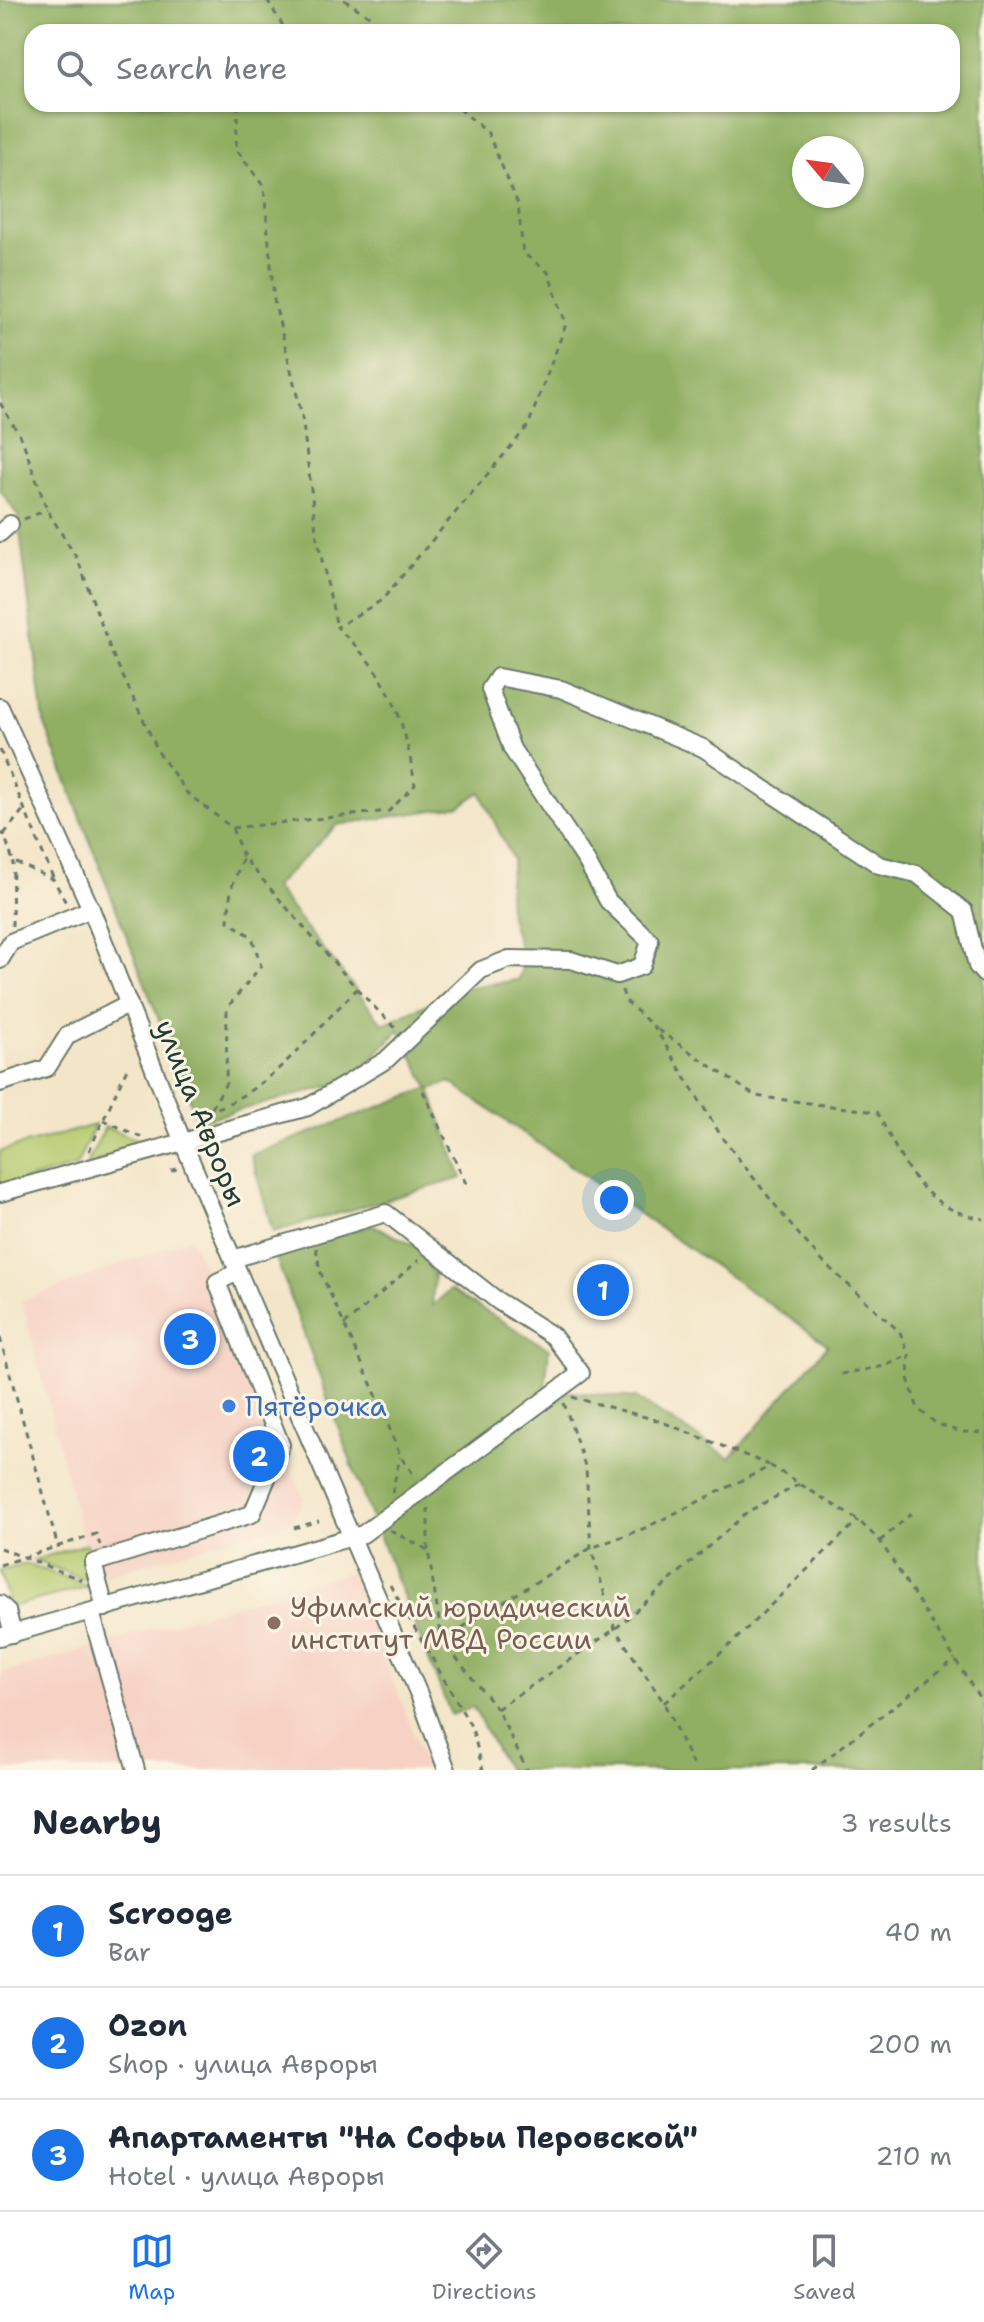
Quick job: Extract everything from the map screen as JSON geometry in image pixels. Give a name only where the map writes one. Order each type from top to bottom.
[{"type":"street","points":[[0,1193],[308,1107],[386,1060],[481,970],[509,959],[571,960],[617,975],[642,966],[650,941],[608,901],[587,862],[512,749],[490,689],[498,677],[561,689],[703,748],[879,865],[917,874],[964,911],[977,966],[984,974]]},
{"type":"street","name":"улица Авроры","points":[[0,707],[91,909],[182,1140],[420,1697],[447,1770]]},
{"type":"street","points":[[0,960],[11,942],[91,909]]},
{"type":"street","points":[[0,1083],[47,1068],[68,1035],[129,1004]]},
{"type":"street","points":[[0,1604],[7,1611],[6,1635],[98,1610],[352,1539],[375,1527],[581,1373],[553,1336],[498,1301],[386,1213],[313,1234],[235,1265],[217,1282],[281,1445],[252,1514],[93,1563],[99,1587],[98,1610],[136,1770]]},
{"type":"path","points":[[267,0],[282,24]]},
{"type":"path","points":[[344,0],[377,24]]},
{"type":"path","points":[[232,828],[389,811],[415,785],[406,730],[389,687],[337,627],[317,538],[302,416],[274,300],[264,187],[236,149],[238,112]]},
{"type":"path","points":[[337,627],[382,600],[528,426],[566,324],[548,272],[523,253],[518,204],[488,133],[463,112]]},
{"type":"path","points":[[0,403],[22,439],[47,510],[78,560],[111,651],[159,753],[187,793],[232,828],[243,857],[357,989],[409,1039]]},
{"type":"path","points":[[5,529],[47,510]]},
{"type":"path","points":[[0,750],[71,915]]},
{"type":"path","points":[[11,942],[13,861],[2,834],[25,807]]},
{"type":"path","points":[[243,857],[231,889],[228,921],[252,937],[261,966],[227,1008],[226,1083],[213,1110],[240,1099],[309,1042],[357,989]]},
{"type":"path","points":[[13,861],[54,880]]},
{"type":"path","points":[[617,975],[625,1000],[655,1028],[755,1096],[877,1112],[914,1183],[958,1215],[984,1219]]},
{"type":"path","points":[[655,1028],[723,1139],[768,1197],[822,1261],[900,1332],[909,1355],[908,1378],[918,1409],[937,1424],[961,1432],[984,1433]]},
{"type":"path","points":[[81,1169],[129,1064]]},
{"type":"path","points":[[423,1091],[468,1188]]},
{"type":"path","points":[[103,1120],[161,1146]]},
{"type":"path","points":[[313,1234],[320,1271],[381,1406],[400,1456]]},
{"type":"path","points":[[344,1325],[430,1250]]},
{"type":"path","points":[[0,1338],[58,1547]]},
{"type":"path","points":[[841,1374],[885,1366],[909,1355]]},
{"type":"path","points":[[695,1770],[664,1703],[615,1629],[591,1548],[586,1469],[561,1395],[633,1411],[771,1466],[858,1520],[880,1541],[984,1705]]},
{"type":"path","points":[[442,1640],[591,1548],[645,1528],[771,1466]]},
{"type":"path","points":[[497,1709],[615,1629],[749,1511],[800,1484]]},
{"type":"path","points":[[880,1541],[911,1514]]},
{"type":"path","points":[[396,1520],[386,1528],[428,1550],[442,1640],[497,1709],[527,1770]]},
{"type":"path","points":[[664,1703],[741,1635],[858,1520]]},
{"type":"path","points":[[294,1528],[319,1521]]},
{"type":"path","points":[[0,1565],[96,1534],[105,1560]]},
{"type":"path","points":[[0,1548],[99,1587]]},
{"type":"path","points":[[387,1579],[472,1728],[483,1770]]},
{"type":"path","points":[[812,1770],[955,1659]]},
{"type":"shaded area","points":[[191,1238],[304,1499],[292,1521],[93,1579],[22,1301]]},
{"type":"shaded area","name":"Уфимский юридический институт МВД России","points":[[352,1571],[427,1770],[0,1770],[0,1674]]},
{"type":"green space","points":[[0,0],[984,0],[984,1770],[507,1770],[473,1707],[451,1715],[377,1530],[561,1391],[636,1398],[730,1458],[828,1345],[450,1082],[430,1090],[462,1178],[273,1232],[251,1155],[429,1088],[399,1030],[350,1081],[198,1121],[44,722],[18,516],[0,490]],"holes":[[[480,792],[513,860],[508,888],[509,911],[525,960],[518,980],[462,988],[383,1024],[274,887],[337,825],[460,806]]]},
{"type":"green space","points":[[95,1125],[76,1166],[0,1187],[0,1151]]},
{"type":"green space","points":[[105,1127],[151,1145],[87,1164]]},
{"type":"green space","points":[[373,1225],[417,1247],[434,1274],[432,1306],[450,1290],[549,1349],[544,1397],[374,1525],[275,1255]]},
{"type":"green space","points":[[86,1544],[97,1584],[34,1560]]},
{"type":"green space","points":[[27,1564],[90,1586],[10,1607],[0,1571]]},
{"type":"place","name":"Scrooge","points":[[603,1290]]},
{"type":"place","name":"Апартаменты \"На Софьи Перовской\"","points":[[190,1339]]},
{"type":"place","name":"Пятёрочка","points":[[229,1406]]},
{"type":"place","name":"Ozon","points":[[259,1456]]},
{"type":"place","name":"Уфимский юридический институт МВД России","points":[[274,1623]]}]
